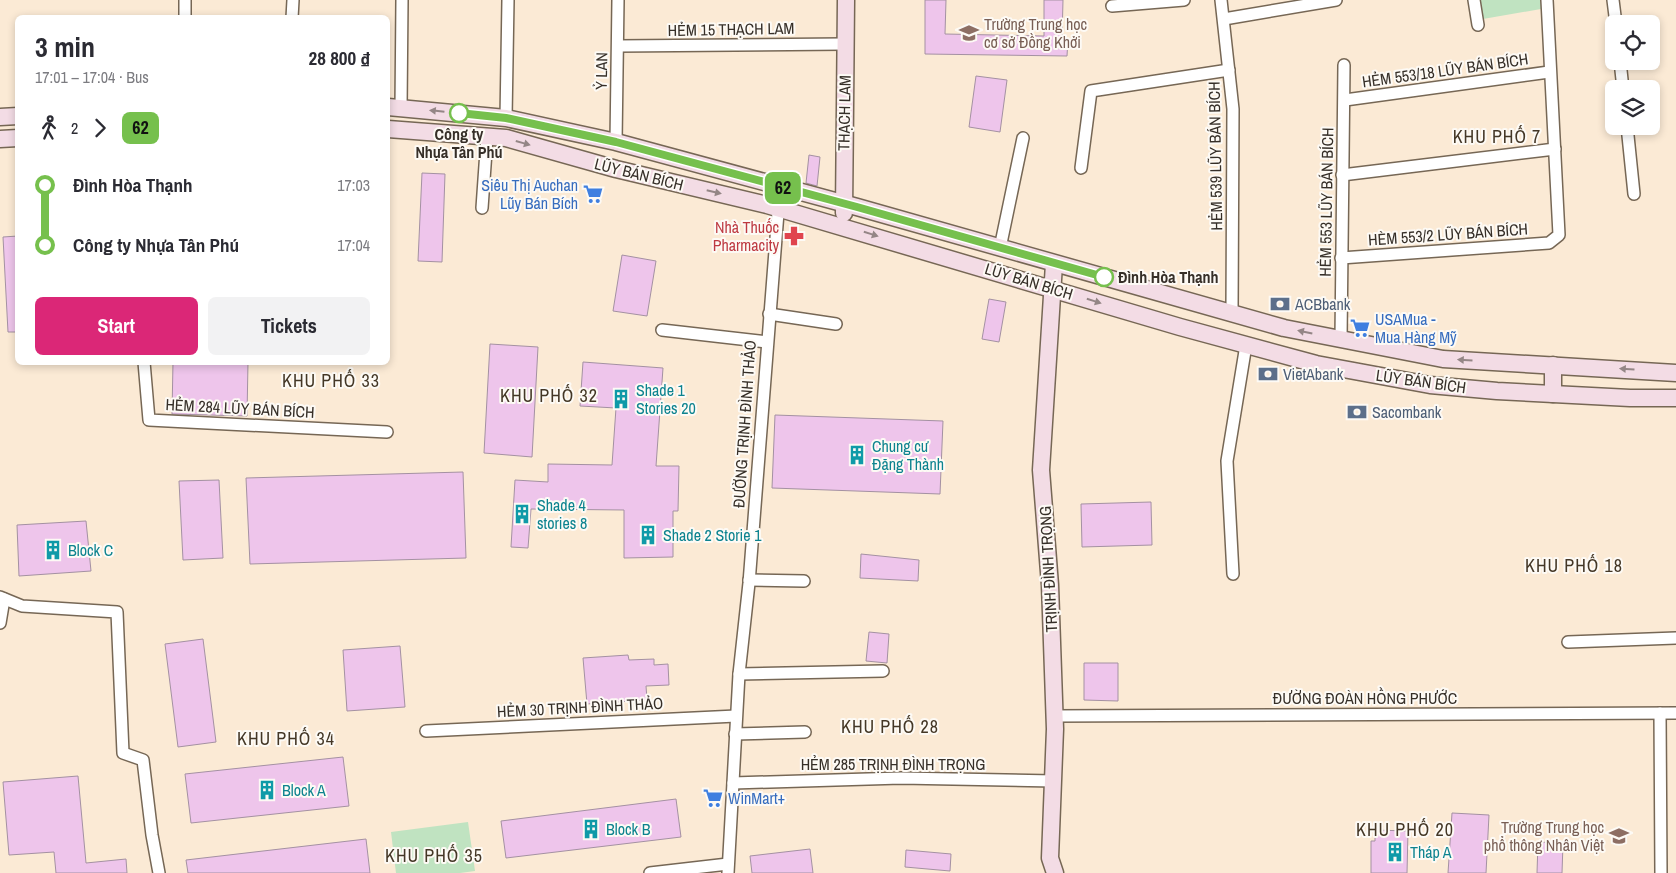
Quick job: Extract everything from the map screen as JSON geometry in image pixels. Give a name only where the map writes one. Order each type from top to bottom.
[{"type":"main road","name":"THẠCH LAM","points":[[844,226],[844,44],[846,0]]},
{"type":"main road","name":"LŨY BÁN BÍCH","points":[[394,107],[506,118],[616,142],[1284,328],[1443,359],[1676,373]]},
{"type":"main road","points":[[0,117],[15,116]]},
{"type":"main road","name":"LŨY BÁN BÍCH","points":[[390,129],[506,138],[616,169],[844,226],[1316,364],[1430,385],[1553,394],[1676,398]]},
{"type":"main road","points":[[0,139],[15,138]]},
{"type":"main road","name":"TRỊNH ĐÌNH TRỌNG","points":[[1054,264],[1041,470],[1050,586],[1054,716],[1054,781],[1050,849],[1051,865],[1055,873]]},
{"type":"main road","points":[[1553,365],[1553,394]]},
{"type":"street","points":[[185,0],[185,15]]},
{"type":"street","points":[[292,0],[292,15]]},
{"type":"street","points":[[394,107],[402,0]]},
{"type":"street","points":[[506,118],[508,0]]},
{"type":"street","name":"Ỷ LAN","points":[[616,142],[618,0]]},
{"type":"street","points":[[1112,6],[1184,0]]},
{"type":"street","name":"HẺM 539 LŨY BÁN BÍCH","points":[[1221,0],[1233,109],[1232,312]]},
{"type":"street","points":[[1224,19],[1336,0]]},
{"type":"street","points":[[1474,0],[1478,25]]},
{"type":"street","points":[[1342,175],[1554,149],[1547,0]]},
{"type":"street","points":[[1614,0],[1615,15]]},
{"type":"street","name":"HẺM 15 THẠCH LAM","points":[[618,46],[844,44]]},
{"type":"street","name":"HẺM 553 LŨY BÁN BÍCH","points":[[1341,339],[1344,65]]},
{"type":"street","points":[[1081,168],[1089,94],[1094,90],[1229,70]]},
{"type":"street","name":"HẺM 553/18 LŨY BÁN BÍCH","points":[[1345,100],[1549,72]]},
{"type":"street","points":[[1628,135],[1634,194]]},
{"type":"street","points":[[482,208],[487,136]]},
{"type":"street","points":[[1000,248],[1023,138]]},
{"type":"street","name":"HÈM 553/2 LŨY BÁN BÍCH","points":[[1341,258],[1549,243],[1559,235],[1554,149]]},
{"type":"street","name":"ĐƯỜNG TRỊNH ĐÌNH THẢO","points":[[728,868],[739,674],[749,580],[780,187]]},
{"type":"street","points":[[769,314],[836,324]]},
{"type":"street","points":[[662,330],[767,342]]},
{"type":"street","points":[[1233,574],[1227,461],[1246,345]]},
{"type":"street","name":"HẺM 284 LŨY BÁN BÍCH","points":[[144,365],[149,420],[387,432]]},
{"type":"street","points":[[749,580],[804,581]]},
{"type":"street","points":[[0,623],[2,598],[22,606],[117,612],[123,753],[143,760],[152,835],[159,873]]},
{"type":"street","points":[[1568,642],[1676,638]]},
{"type":"street","points":[[739,674],[883,671]]},
{"type":"street","points":[[1660,713],[1661,873]]},
{"type":"street","name":"ĐƯỜNG ĐOÀN HỒNG PHƯỚC","points":[[1054,716],[1676,713]]},
{"type":"street","name":"HẺM 30 TRỊNH ĐÌNH THẢO","points":[[426,730],[736,716]]},
{"type":"street","points":[[735,734],[805,732]]},
{"type":"street","name":"HẺM 285 TRỊNH ĐÌNH TRỌNG","points":[[732,783],[901,778],[1054,781]]},
{"type":"street","points":[[650,873],[728,868]]},
{"type":"green space","points":[[1480,0],[1541,0],[1541,9],[1483,19]]},
{"type":"green space","points":[[468,822],[475,871],[460,873],[396,873],[391,832]]},
{"type":"building","points":[[925,0],[946,0],[945,34],[1044,36],[1044,0],[1063,0],[1062,39],[1068,39],[1067,56],[925,54]]},
{"type":"building","points":[[976,76],[1007,80],[1000,132],[969,127]]},
{"type":"building","points":[[809,155],[820,157],[817,186],[806,183]]},
{"type":"building","points":[[422,173],[445,174],[442,262],[418,261]]},
{"type":"building","points":[[15,236],[15,332],[8,332],[3,237]]},
{"type":"building","points":[[622,255],[656,261],[647,316],[613,311]]},
{"type":"building","points":[[989,299],[1006,302],[999,342],[982,339]]},
{"type":"building","points":[[490,344],[538,347],[532,457],[484,453]]},
{"type":"building","points":[[583,362],[663,368],[656,466],[679,466],[678,511],[673,511],[673,557],[624,558],[624,510],[531,509],[528,548],[511,547],[515,480],[548,482],[548,464],[612,465],[616,408],[580,406]]},
{"type":"building","points":[[173,365],[248,365],[247,416],[172,414]]},
{"type":"building","name":"Chung cư Đặng Thành","points":[[775,415],[943,421],[940,494],[772,488]]},
{"type":"building","points":[[463,472],[466,558],[250,564],[246,478]]},
{"type":"building","points":[[219,480],[223,558],[183,560],[179,481]]},
{"type":"building","points":[[1151,502],[1152,545],[1082,547],[1081,504]]},
{"type":"building","name":"Block C","points":[[86,521],[91,571],[19,576],[17,525]]},
{"type":"building","points":[[861,554],[919,560],[918,581],[860,578]]},
{"type":"building","points":[[869,632],[889,634],[887,663],[866,661]]},
{"type":"building","points":[[203,639],[216,742],[178,747],[165,644]]},
{"type":"building","points":[[400,646],[405,707],[347,711],[343,650]]},
{"type":"building","points":[[628,655],[629,660],[654,659],[654,665],[668,664],[669,685],[646,686],[647,700],[587,704],[583,658]]},
{"type":"building","points":[[1084,663],[1118,663],[1118,701],[1084,700]]},
{"type":"building","name":"Block A","points":[[343,757],[349,806],[191,823],[185,774]]},
{"type":"building","points":[[78,776],[86,863],[126,859],[127,873],[56,873],[54,852],[9,855],[3,782]]},
{"type":"building","name":"Block B","points":[[676,799],[681,837],[506,858],[501,821]]},
{"type":"building","points":[[1452,813],[1489,815],[1486,873],[1448,873]]},
{"type":"building","name":"Tháp A","points":[[1375,830],[1408,831],[1407,873],[1371,873],[1371,841],[1375,841]]},
{"type":"building","name":"Block A","points":[[366,839],[370,873],[188,873],[186,860]]},
{"type":"building","points":[[1538,842],[1563,843],[1562,873],[1537,873]]},
{"type":"building","points":[[810,849],[813,873],[752,873],[750,856]]},
{"type":"building","points":[[906,850],[951,854],[950,871],[905,867]]},
{"type":"bus line","name":"62","points":[[459,113],[506,118],[616,142],[857,207],[1104,277]]},
{"type":"place","name":"Trường Trung học cơ sở Đồng Khởi","points":[[969,33]]},
{"type":"place","name":"Công ty Nhựa Tân Phú","points":[[459,113]]},
{"type":"place","name":"Siêu Thị Auchan Lũy Bán Bích","points":[[593,194]]},
{"type":"place","name":"Nhà Thuốc Pharmacity","points":[[794,236]]},
{"type":"place","name":"Đình Hòa Thạnh","points":[[1104,277]]},
{"type":"place","name":"ACBbank","points":[[1280,304]]},
{"type":"place","name":"USAMua - Mua Hàng Mỹ","points":[[1360,328]]},
{"type":"place","name":"VietAbank","points":[[1268,374]]},
{"type":"place","name":"Shade 1 Stories 20","points":[[621,399]]},
{"type":"place","name":"Sacombank","points":[[1357,412]]},
{"type":"place","name":"Chung cư Đặng Thành","points":[[857,455]]},
{"type":"place","name":"Shade 4 stories 8","points":[[522,514]]},
{"type":"place","name":"Shade 2 Storie 1","points":[[648,535]]},
{"type":"place","name":"Block C","points":[[53,550]]},
{"type":"place","name":"Block A","points":[[267,790]]},
{"type":"place","name":"WinMart+","points":[[713,798]]},
{"type":"place","name":"Block B","points":[[591,829]]},
{"type":"place","name":"Trường Trung học phổ thông Nhân Việt","points":[[1619,836]]},
{"type":"place","name":"Tháp A","points":[[1395,852]]},
{"type":"district","name":"KHU PHỐ 7","points":[[1497,136]]},
{"type":"district","name":"KHU PHỐ 33","points":[[331,380]]},
{"type":"district","name":"KHU PHỐ 32","points":[[549,395]]},
{"type":"district","name":"KHU PHỐ 18","points":[[1574,565]]},
{"type":"district","name":"KHU PHỐ 28","points":[[890,726]]},
{"type":"district","name":"KHU PHỐ 34","points":[[286,738]]},
{"type":"district","name":"KHU PHỐ 20","points":[[1405,829]]},
{"type":"district","name":"KHU PHỐ 35","points":[[434,855]]}]
